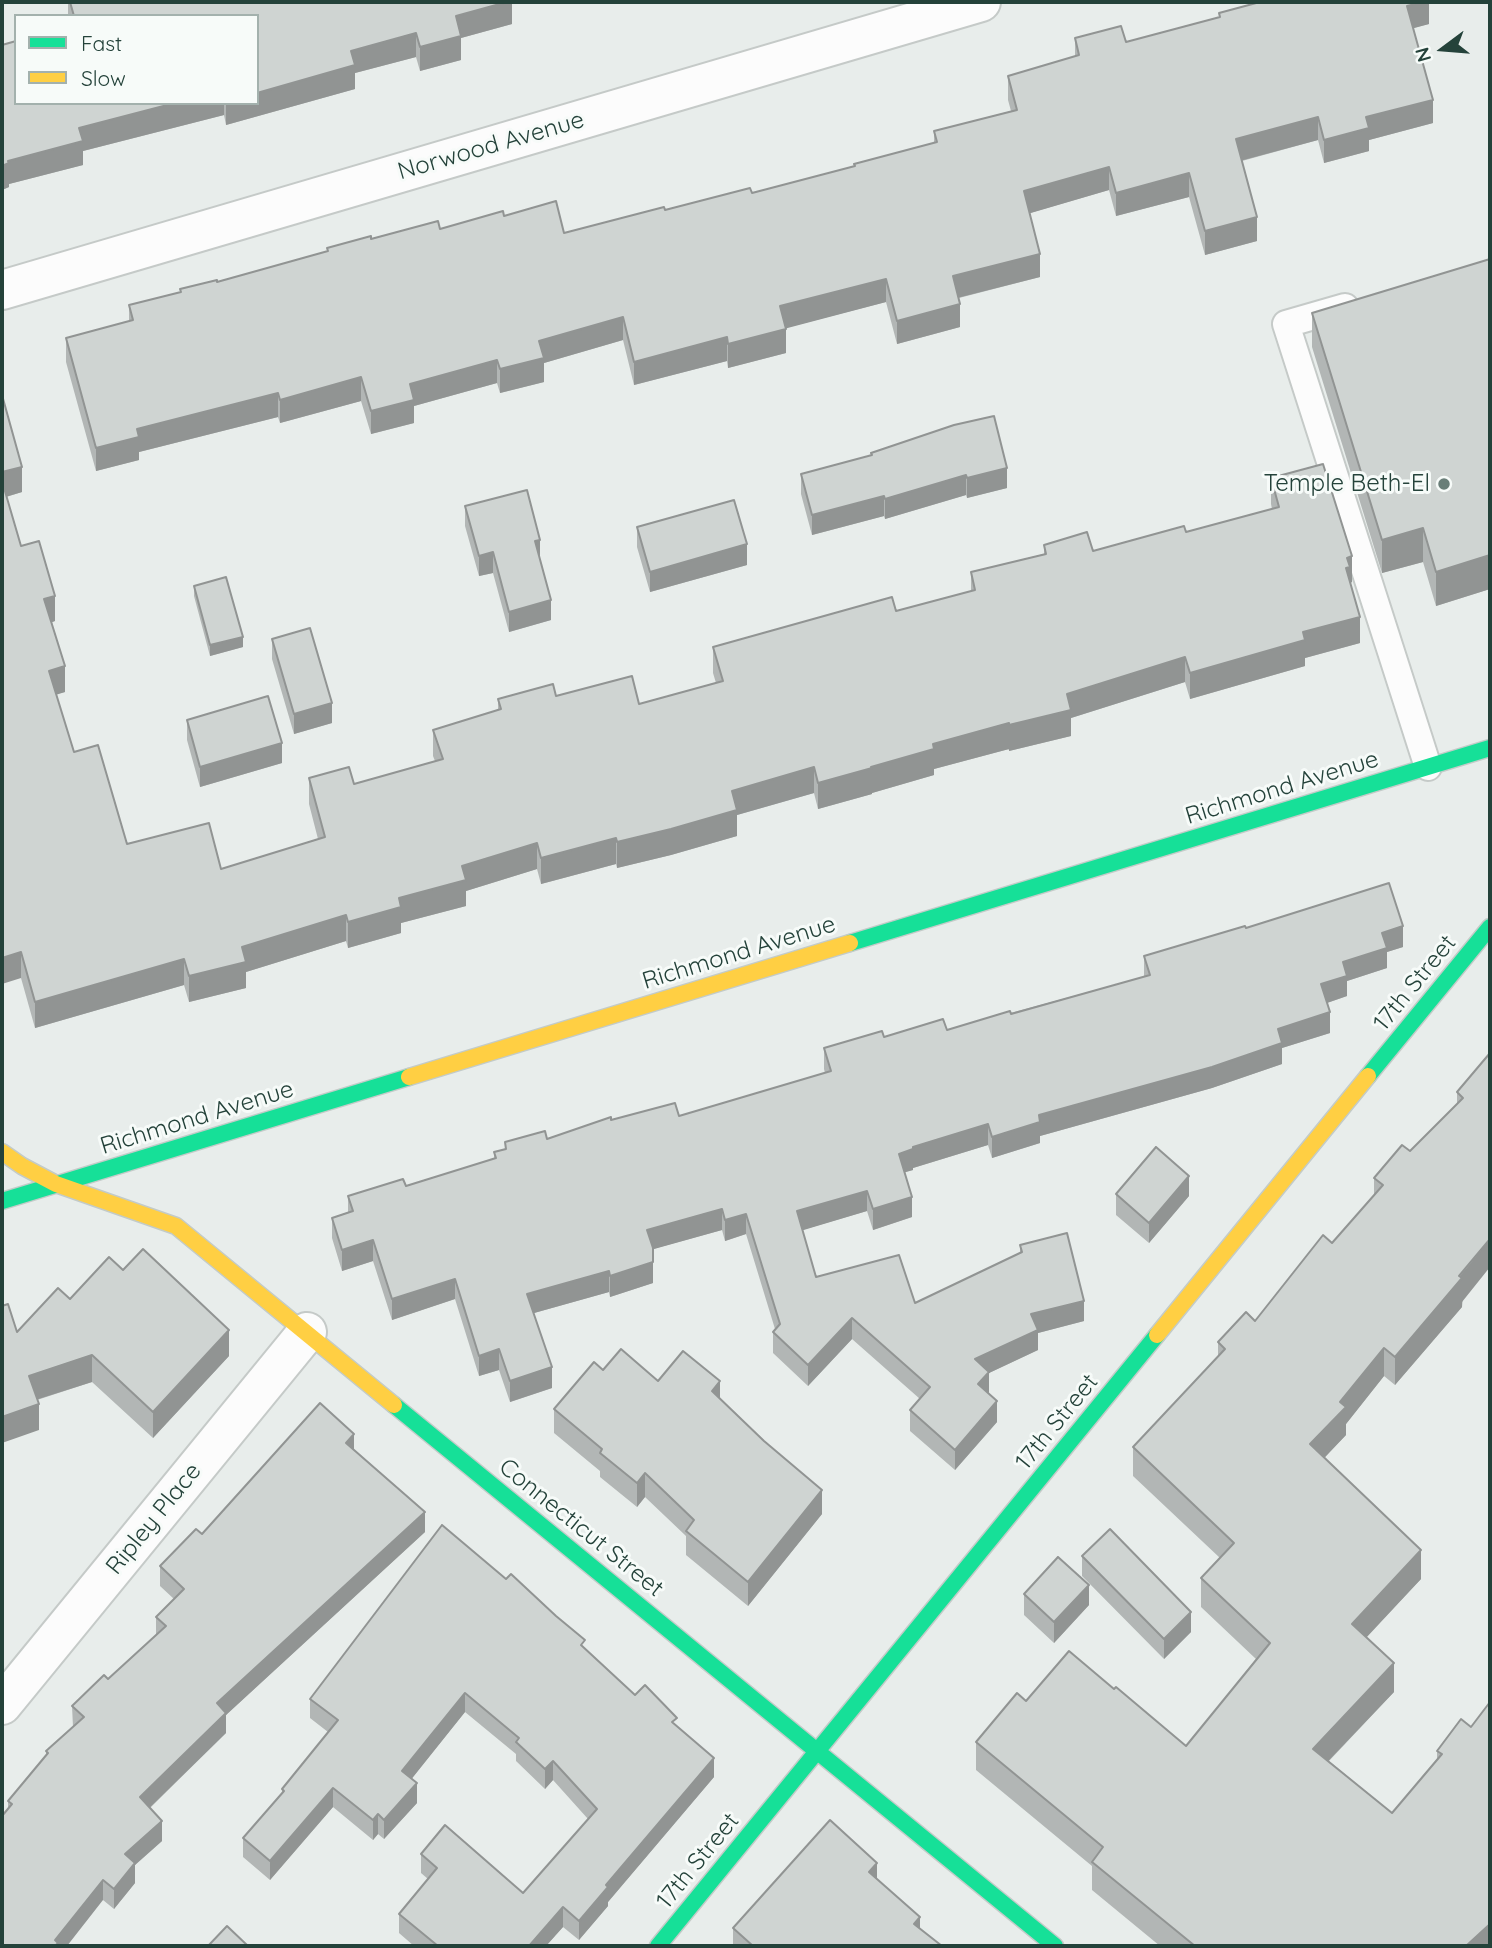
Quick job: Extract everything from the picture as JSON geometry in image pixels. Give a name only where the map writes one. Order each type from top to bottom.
[{"type":"street","name":"Norwood Avenue","points":[[2,290],[981,2]]},
{"type":"street","name":"Richmond Avenue","points":[[2,1201],[1490,748]]},
{"type":"street","name":"17th Street","points":[[658,1946],[1490,927]]},
{"type":"street","name":"Connecticut Street","points":[[2,1152],[56,1184],[176,1226],[1055,1946]]},
{"type":"street","name":"Ripley Place","points":[[2,1705],[307,1332]]},
{"type":"lane","points":[[1362,302],[1286,324],[1428,767]]},
{"type":"building","points":[[70,2],[507,2],[456,16],[461,36],[420,47],[416,33],[351,51],[355,65],[259,92],[259,14],[73,14]]},
{"type":"building","points":[[1260,2],[1423,2],[1407,6],[1433,100],[1366,117],[1369,128],[1324,140],[1318,117],[1236,139],[1257,217],[1205,231],[1189,173],[1116,193],[1109,167],[1024,191],[1040,254],[953,276],[960,304],[897,321],[886,279],[780,306],[786,329],[728,344],[727,337],[634,362],[623,317],[539,341],[544,358],[500,369],[497,360],[410,384],[414,400],[371,411],[361,377],[280,400],[278,393],[137,429],[139,437],[96,448],[66,338],[133,320],[129,305],[328,251],[327,248],[371,236],[371,239],[438,221],[440,229],[503,211],[504,216],[556,201],[564,233],[750,188],[752,193],[855,166],[854,164],[937,142],[934,131],[1017,110],[1008,76],[1079,55],[1075,38],[1121,26],[1126,42],[1220,17],[1219,13]]},
{"type":"building","points":[[14,42],[14,105],[167,105],[79,128],[83,141],[8,161],[9,163],[2,166],[2,45]]},
{"type":"building","points":[[1490,259],[1490,555],[1436,572],[1423,528],[1382,540],[1312,313]]},
{"type":"building","points":[[2,395],[22,467],[2,472]]},
{"type":"building","points":[[994,416],[1007,468],[967,478],[966,475],[885,499],[884,496],[812,515],[801,474],[872,455],[871,453],[954,425]]},
{"type":"building","points":[[1323,464],[1352,556],[1347,558],[1350,567],[1346,568],[1360,617],[1303,632],[1305,640],[1190,673],[1185,657],[1067,694],[1071,710],[1009,723],[933,744],[934,749],[818,783],[814,767],[732,791],[737,810],[671,829],[617,842],[616,838],[541,858],[537,843],[462,866],[466,880],[399,898],[401,907],[348,922],[346,915],[242,947],[246,962],[189,976],[184,959],[35,1002],[21,952],[2,958],[2,481],[21,546],[39,541],[55,596],[44,599],[65,666],[49,671],[74,752],[98,745],[127,844],[209,823],[221,869],[325,837],[309,778],[349,767],[354,784],[443,759],[433,730],[501,709],[498,699],[553,684],[556,696],[632,676],[639,704],[723,681],[713,647],[892,597],[896,611],[975,590],[971,572],[1046,554],[1044,545],[1087,532],[1093,551],[1184,526],[1186,532],[1279,507],[1271,478]]},
{"type":"building","points":[[527,490],[540,540],[535,541],[551,600],[509,612],[493,552],[479,556],[465,506]]},
{"type":"building","points":[[734,500],[747,544],[650,572],[637,527]]},
{"type":"building","points":[[226,577],[243,637],[210,645],[194,586]]},
{"type":"building","points":[[310,628],[332,703],[294,714],[272,639]]},
{"type":"building","points":[[268,696],[282,743],[200,767],[187,720]]},
{"type":"building","points":[[1389,883],[1403,926],[1382,933],[1387,948],[1343,962],[1347,976],[1321,984],[1330,1012],[1278,1029],[1282,1043],[1212,1067],[1039,1115],[1040,1122],[992,1137],[988,1124],[913,1147],[899,1154],[912,1197],[873,1209],[867,1191],[797,1211],[816,1277],[899,1255],[915,1303],[1022,1252],[1020,1245],[1067,1233],[1084,1301],[1031,1314],[1038,1330],[975,1359],[989,1372],[978,1384],[997,1401],[955,1450],[910,1410],[930,1387],[852,1318],[808,1365],[773,1332],[780,1324],[746,1214],[725,1220],[722,1209],[647,1230],[653,1248],[653,1262],[610,1276],[609,1271],[527,1294],[552,1367],[510,1381],[499,1349],[479,1356],[455,1279],[392,1299],[373,1240],[342,1250],[332,1218],[353,1211],[348,1196],[403,1179],[406,1186],[496,1158],[494,1152],[506,1149],[505,1142],[545,1131],[547,1139],[611,1117],[611,1120],[675,1103],[679,1116],[831,1071],[824,1048],[882,1031],[884,1037],[943,1019],[947,1030],[1150,975],[1144,956],[1245,926],[1246,928]]},
{"type":"building","points":[[1490,1053],[1490,1239],[1459,1276],[1462,1278],[1395,1357],[1384,1348],[1340,1402],[1346,1407],[1310,1444],[1421,1550],[1352,1624],[1394,1663],[1313,1749],[1392,1813],[1442,1754],[1437,1751],[1461,1719],[1471,1727],[1490,1702],[1490,1924],[1466,1946],[1195,1946],[1092,1862],[1103,1847],[976,1742],[1017,1693],[1026,1701],[1069,1651],[1186,1746],[1270,1643],[1201,1578],[1234,1543],[1133,1447],[1225,1349],[1218,1342],[1246,1312],[1255,1321],[1323,1235],[1332,1243],[1383,1185],[1374,1178],[1402,1145],[1410,1151],[1463,1098],[1457,1092]]},
{"type":"building","points":[[1156,1147],[1189,1176],[1149,1223],[1116,1194]]},
{"type":"building","points":[[143,1249],[229,1330],[153,1412],[92,1355],[29,1376],[39,1404],[2,1417],[2,1306],[8,1304],[17,1332],[58,1288],[70,1299],[109,1257],[123,1270]]},
{"type":"building","points":[[621,1349],[658,1381],[683,1351],[720,1381],[712,1391],[764,1441],[822,1490],[748,1582],[686,1531],[694,1520],[645,1473],[637,1483],[600,1453],[602,1449],[554,1409],[594,1362],[603,1370]]},
{"type":"building","points":[[320,1403],[354,1434],[346,1443],[425,1512],[217,1703],[226,1713],[140,1797],[162,1821],[125,1854],[135,1863],[114,1889],[103,1880],[55,1940],[58,1943],[55,1946],[2,1946],[2,1816],[12,1804],[8,1801],[48,1753],[46,1751],[84,1717],[72,1706],[104,1675],[108,1679],[166,1626],[156,1617],[184,1589],[160,1566],[196,1529],[202,1534]]},
{"type":"building","points":[[442,1525],[506,1579],[511,1574],[585,1640],[581,1645],[635,1695],[645,1685],[677,1718],[672,1722],[714,1758],[606,1885],[608,1887],[579,1921],[563,1907],[529,1946],[438,1946],[399,1914],[437,1868],[421,1854],[445,1825],[523,1893],[597,1809],[553,1761],[545,1769],[516,1742],[519,1738],[465,1693],[402,1771],[417,1783],[384,1820],[378,1814],[373,1820],[333,1788],[270,1861],[243,1838],[284,1791],[282,1789],[338,1720],[310,1699]]},
{"type":"building","points":[[1110,1529],[1191,1612],[1164,1639],[1082,1556]]},
{"type":"building","points":[[1058,1557],[1089,1585],[1054,1622],[1024,1594]]},
{"type":"building","points":[[830,1820],[877,1863],[869,1872],[920,1917],[914,1924],[942,1946],[753,1946],[733,1928]]},
{"type":"building","points":[[227,1926],[248,1946],[208,1946]]},
{"type":"traffic: fast","points":[[850,943],[1490,748]]},
{"type":"traffic: fast","points":[[1368,1076],[1490,927]]},
{"type":"traffic: fast","points":[[2,1201],[409,1077]]},
{"type":"traffic: fast","points":[[658,1946],[1157,1335]]},
{"type":"traffic: fast","points":[[394,1405],[1055,1946]]},
{"type":"traffic: slow","points":[[409,1077],[850,943]]},
{"type":"traffic: slow","points":[[1157,1335],[1368,1076]]},
{"type":"traffic: slow","points":[[2,1152],[56,1184],[176,1226],[394,1405]]},
{"type":"place","name":"Temple Beth-El","points":[[1444,484]]}]
